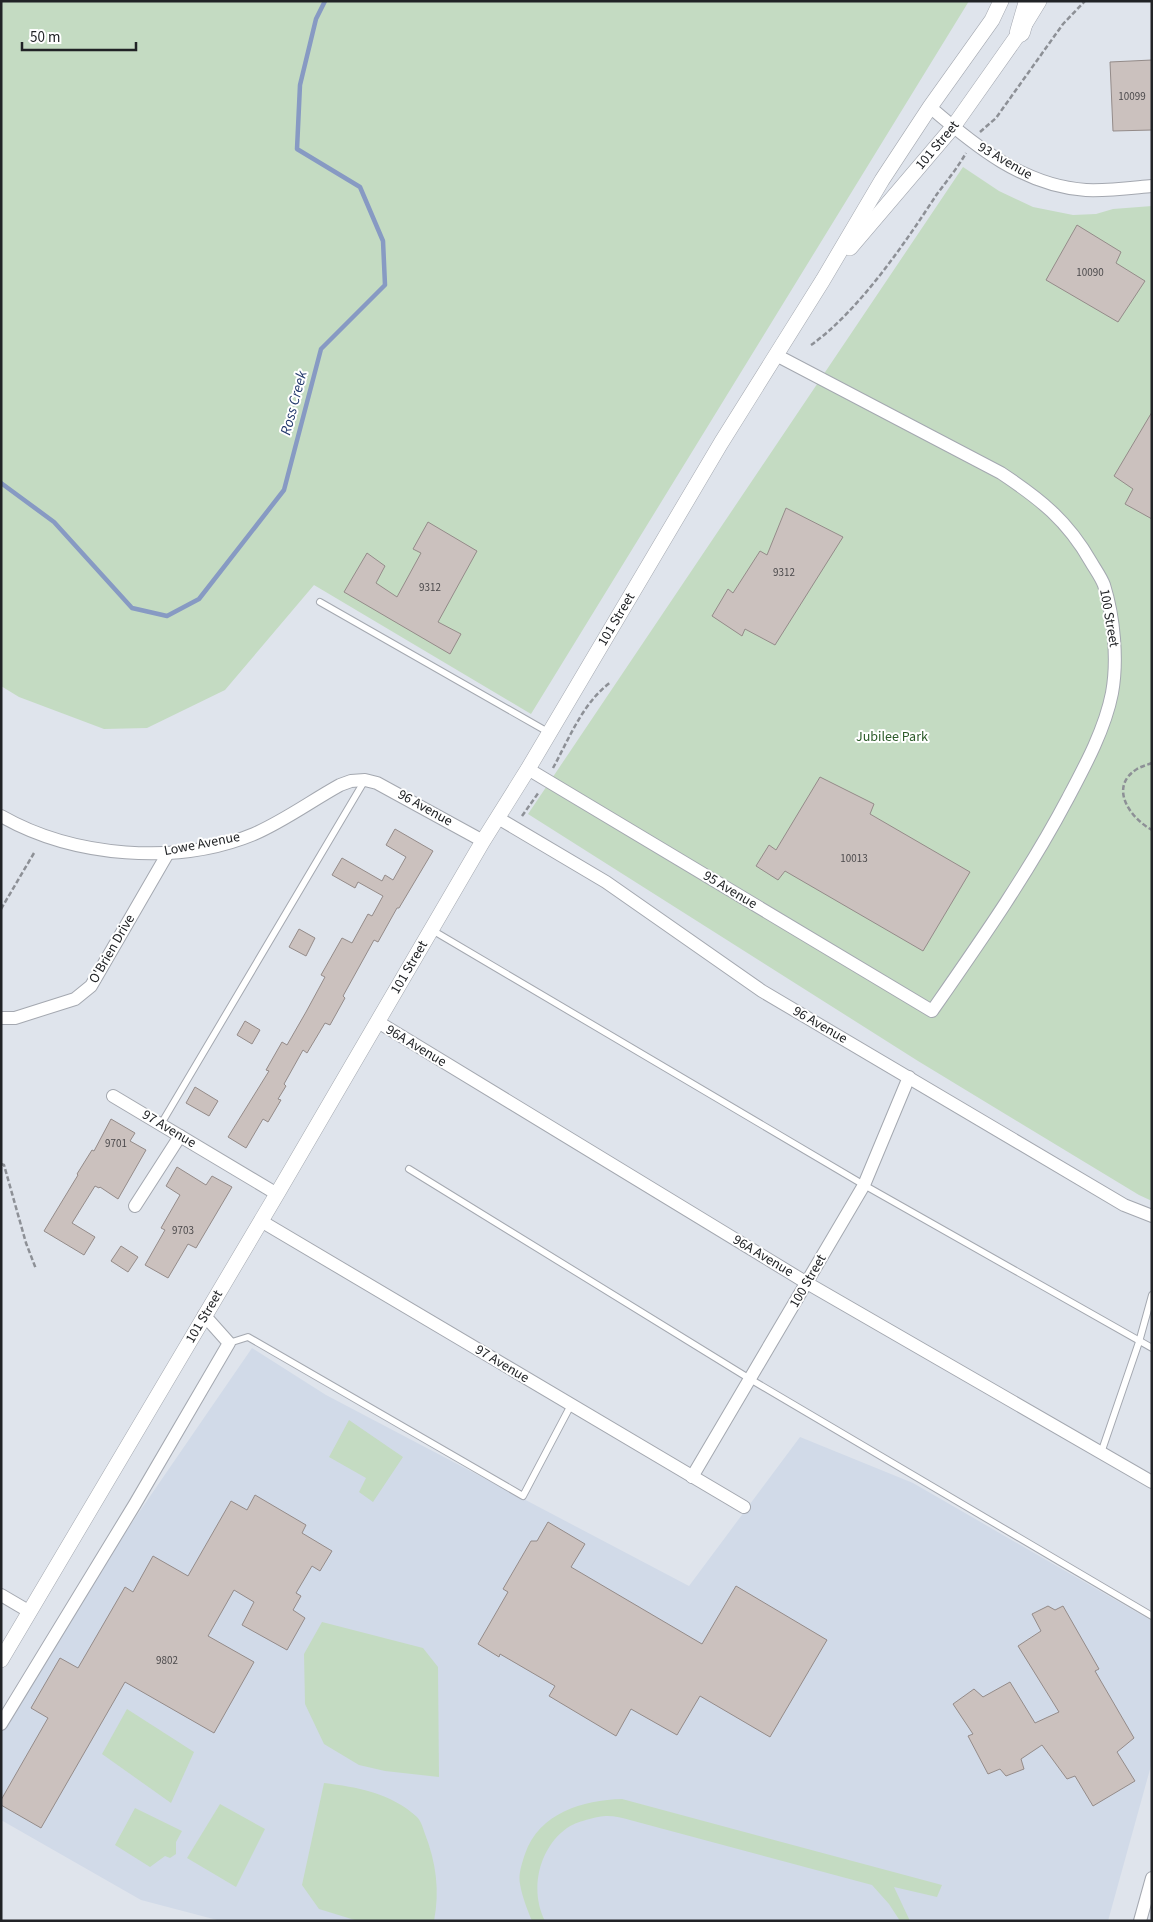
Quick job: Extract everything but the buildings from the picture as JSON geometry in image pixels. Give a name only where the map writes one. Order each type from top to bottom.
[{"type":"main road","points":[[1020,32],[1029,1]]},
{"type":"street","name":"101 Street","points":[[1,1660],[277,1194],[483,841],[550,733],[882,180],[930,107],[992,20],[1001,1]]},
{"type":"street","name":"101 Street","points":[[823,280],[953,127],[1020,32],[1039,1]]},
{"type":"street","name":"93 Avenue","points":[[930,107],[953,127],[1000,161],[1026,175],[1045,182],[1066,188],[1088,190],[1152,186]]},
{"type":"street","name":"100 Street","points":[[776,355],[1001,473],[1034,495],[1059,517],[1077,539],[1104,584],[1115,643],[1115,670],[1112,695],[1092,753],[1044,843],[988,931],[932,1012]]},
{"type":"street","name":"95 Avenue","points":[[528,769],[932,1012]]},
{"type":"street","name":"96 Avenue","points":[[365,780],[390,789],[483,841]]},
{"type":"street","name":"Lowe Avenue","points":[[1,816],[46,836],[92,848],[168,853],[211,846],[252,834],[273,825],[340,784],[365,780]]},
{"type":"street","name":"96 Avenue","points":[[498,818],[606,882],[762,991],[1124,1205],[1152,1216]]},
{"type":"street","name":"O'Brien Drive","points":[[1,1018],[15,1018],[75,999],[84,994],[91,986],[168,853]]},
{"type":"street","name":"96A Avenue","points":[[378,1022],[807,1283],[1152,1482]]},
{"type":"street","name":"100 Street","points":[[692,1476],[864,1185],[909,1077]]},
{"type":"street","name":"97 Avenue","points":[[113,1096],[277,1194]]},
{"type":"street","points":[[135,1206],[180,1136]]},
{"type":"street","name":"97 Avenue","points":[[261,1221],[744,1507]]},
{"type":"street","points":[[1,1724],[135,1504],[229,1343],[204,1316]]},
{"type":"street","points":[[1,1595],[30,1612]]},
{"type":"street","points":[[1140,1921],[1152,1878]]},
{"type":"lane","points":[[320,602],[550,733]]},
{"type":"lane","points":[[160,1124],[365,780]]},
{"type":"lane","points":[[431,929],[864,1185],[1152,1348]]},
{"type":"lane","points":[[409,1169],[750,1379],[1152,1616]]},
{"type":"lane","points":[[1101,1453],[1139,1342],[1152,1295]]},
{"type":"lane","points":[[229,1343],[248,1337],[523,1496],[571,1405]]},
{"type":"path","points":[[982,128],[996,118],[1062,24],[1085,1]]},
{"type":"path","points":[[811,345],[823,337],[864,293],[911,235],[965,154]]},
{"type":"path","points":[[514,828],[547,780],[586,710],[601,690],[611,682]]},
{"type":"path","points":[[1152,763],[1137,769],[1131,774],[1122,789],[1133,815],[1142,825],[1152,830]]},
{"type":"path","points":[[1,909],[34,853]]},
{"type":"path","points":[[1,1164],[4,1165],[26,1243],[36,1269]]},
{"type":"shaded area","points":[[252,1348],[326,1395],[689,1586],[800,1437],[913,1483],[1152,1621],[1152,1762],[1108,1921],[221,1921],[141,1900],[1,1820],[1,1713]]},
{"type":"green space","points":[[1,1],[969,1],[531,714],[314,585],[225,690],[147,728],[104,729],[19,697],[1,686]]},
{"type":"green space","name":"Jubilee Park","points":[[963,167],[999,191],[1033,207],[1073,215],[1096,214],[1113,209],[1152,206],[1152,1201],[1139,1195],[918,1061],[528,814]]},
{"type":"green space","points":[[349,1420],[403,1457],[373,1502],[359,1492],[366,1478],[329,1457]]},
{"type":"green space","points":[[322,1622],[423,1648],[438,1667],[439,1777],[385,1771],[359,1765],[324,1744],[305,1704],[304,1654]]},
{"type":"green space","points":[[127,1709],[194,1752],[171,1803],[102,1754]]},
{"type":"green space","points":[[324,1783],[373,1792],[396,1802],[418,1819],[429,1845],[436,1877],[437,1899],[434,1921],[358,1921],[319,1909],[302,1885]]},
{"type":"green space","points":[[622,1799],[942,1885],[937,1897],[894,1887],[910,1921],[900,1921],[889,1904],[872,1885],[625,1819],[603,1816],[571,1826],[557,1836],[544,1858],[538,1883],[540,1909],[545,1921],[532,1921],[523,1898],[520,1873],[525,1854],[532,1840],[541,1828],[564,1812],[592,1802]]},
{"type":"green space","points":[[220,1804],[265,1829],[236,1887],[187,1858]]},
{"type":"green space","points":[[135,1808],[182,1831],[176,1842],[176,1854],[170,1858],[165,1856],[150,1867],[115,1845]]},
{"type":"waterway","name":"Ross Creek","points":[[1,483],[54,522],[132,608],[167,616],[199,599],[284,490],[321,349],[385,285],[383,241],[360,187],[297,149],[300,85],[316,19],[325,1]]}]
